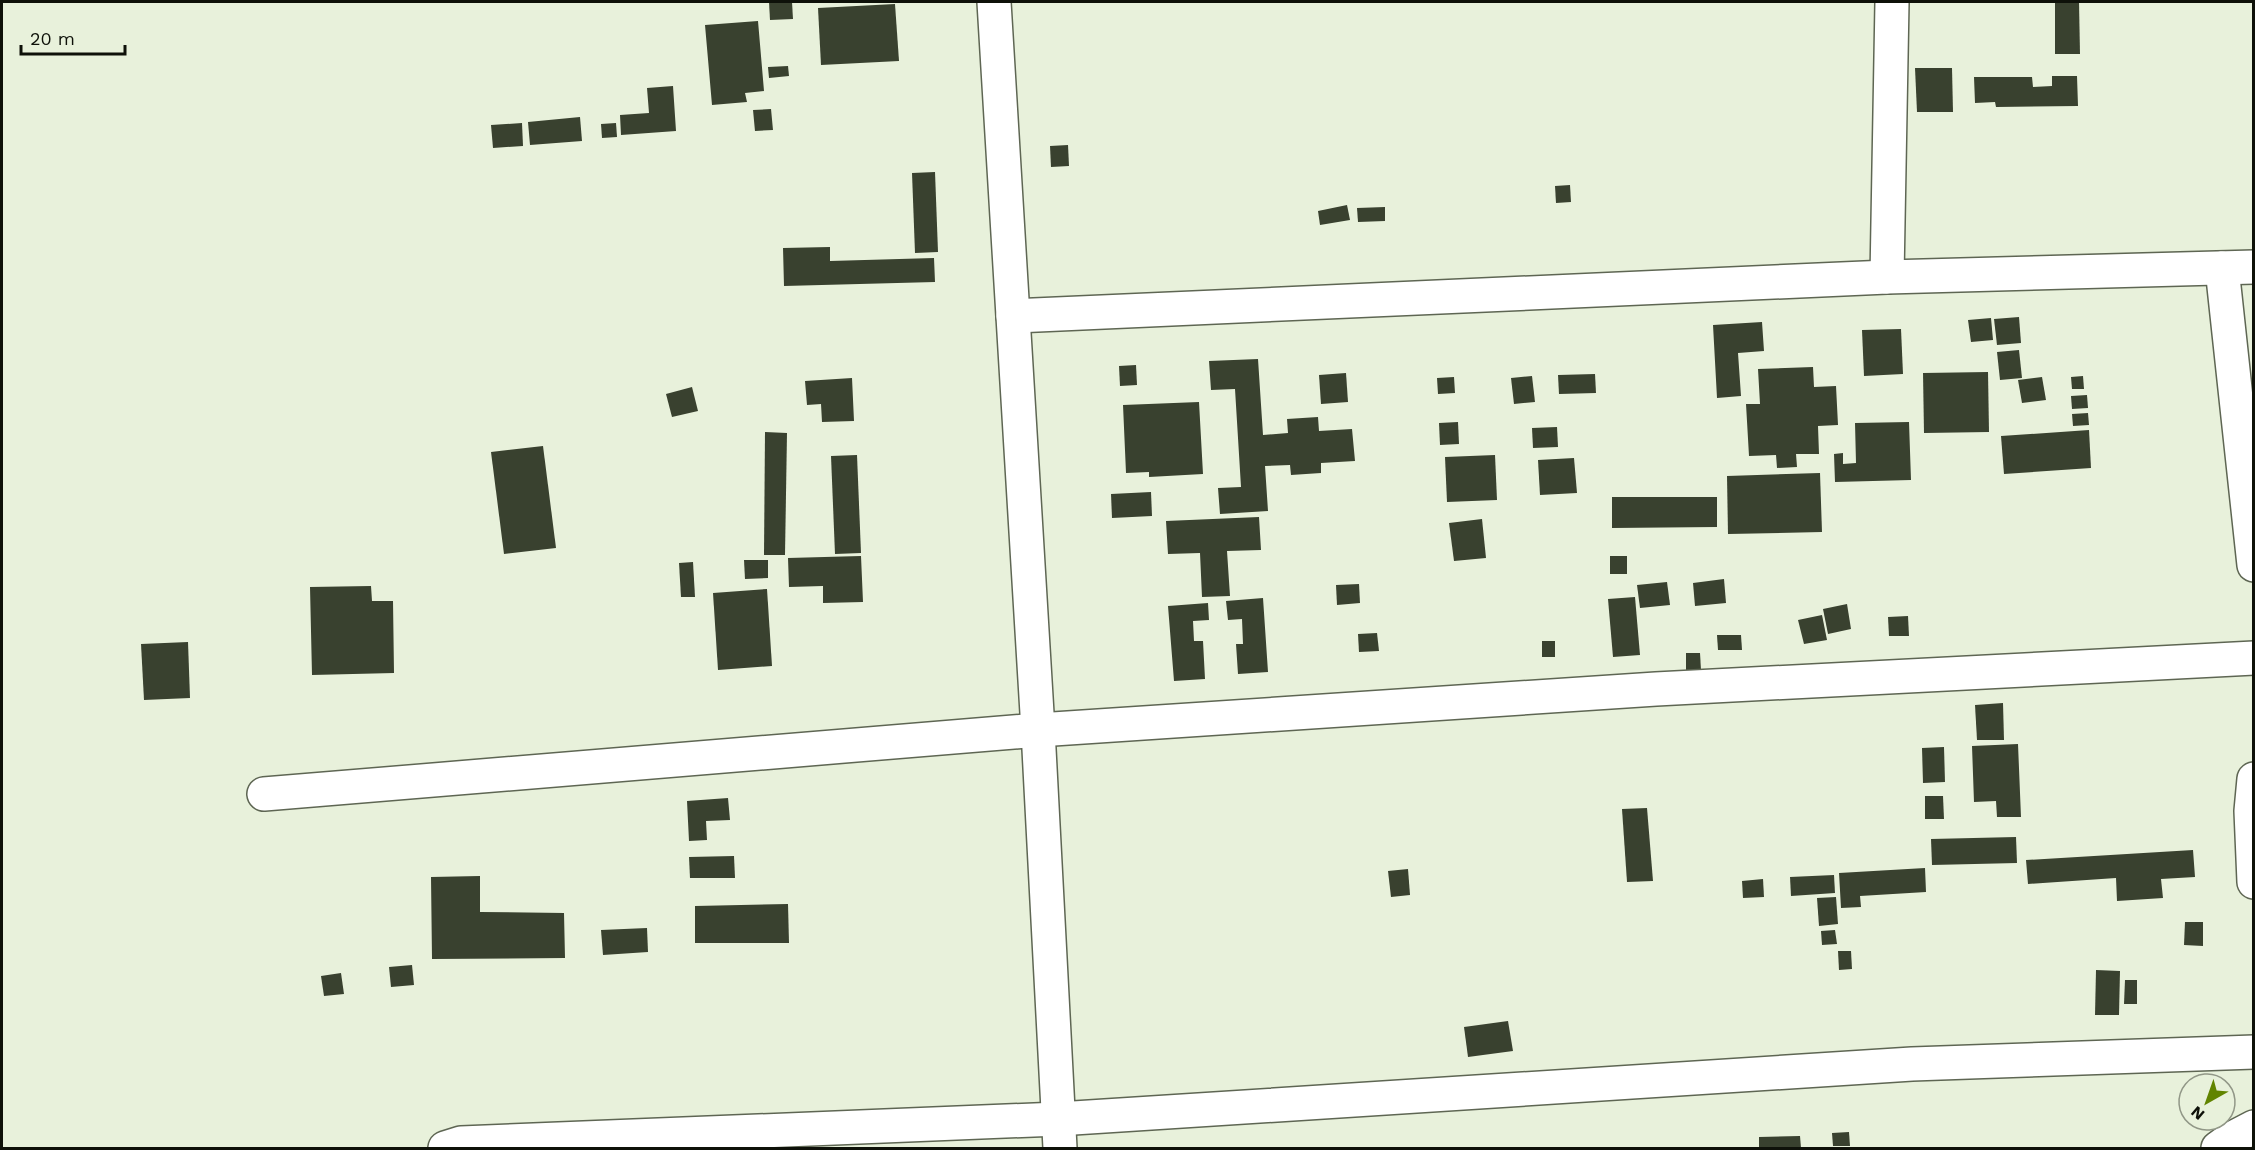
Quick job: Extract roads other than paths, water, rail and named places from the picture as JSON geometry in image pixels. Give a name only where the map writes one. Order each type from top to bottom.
[{"type":"street","points":[[994,2],[1038,729],[1059,1134]]},
{"type":"street","points":[[1887,277],[1892,2]]},
{"type":"street","points":[[1013,316],[1887,277],[2238,267],[2253,565]]},
{"type":"street","points":[[264,794],[1038,729],[1656,689],[2253,658]]},
{"type":"street","points":[[2253,779],[2251,811],[2253,882]]},
{"type":"street","points":[[445,1149],[461,1143],[1059,1134],[1912,1064],[2253,1052]]},
{"type":"street","points":[[2218,1149],[2253,1127]]}]
